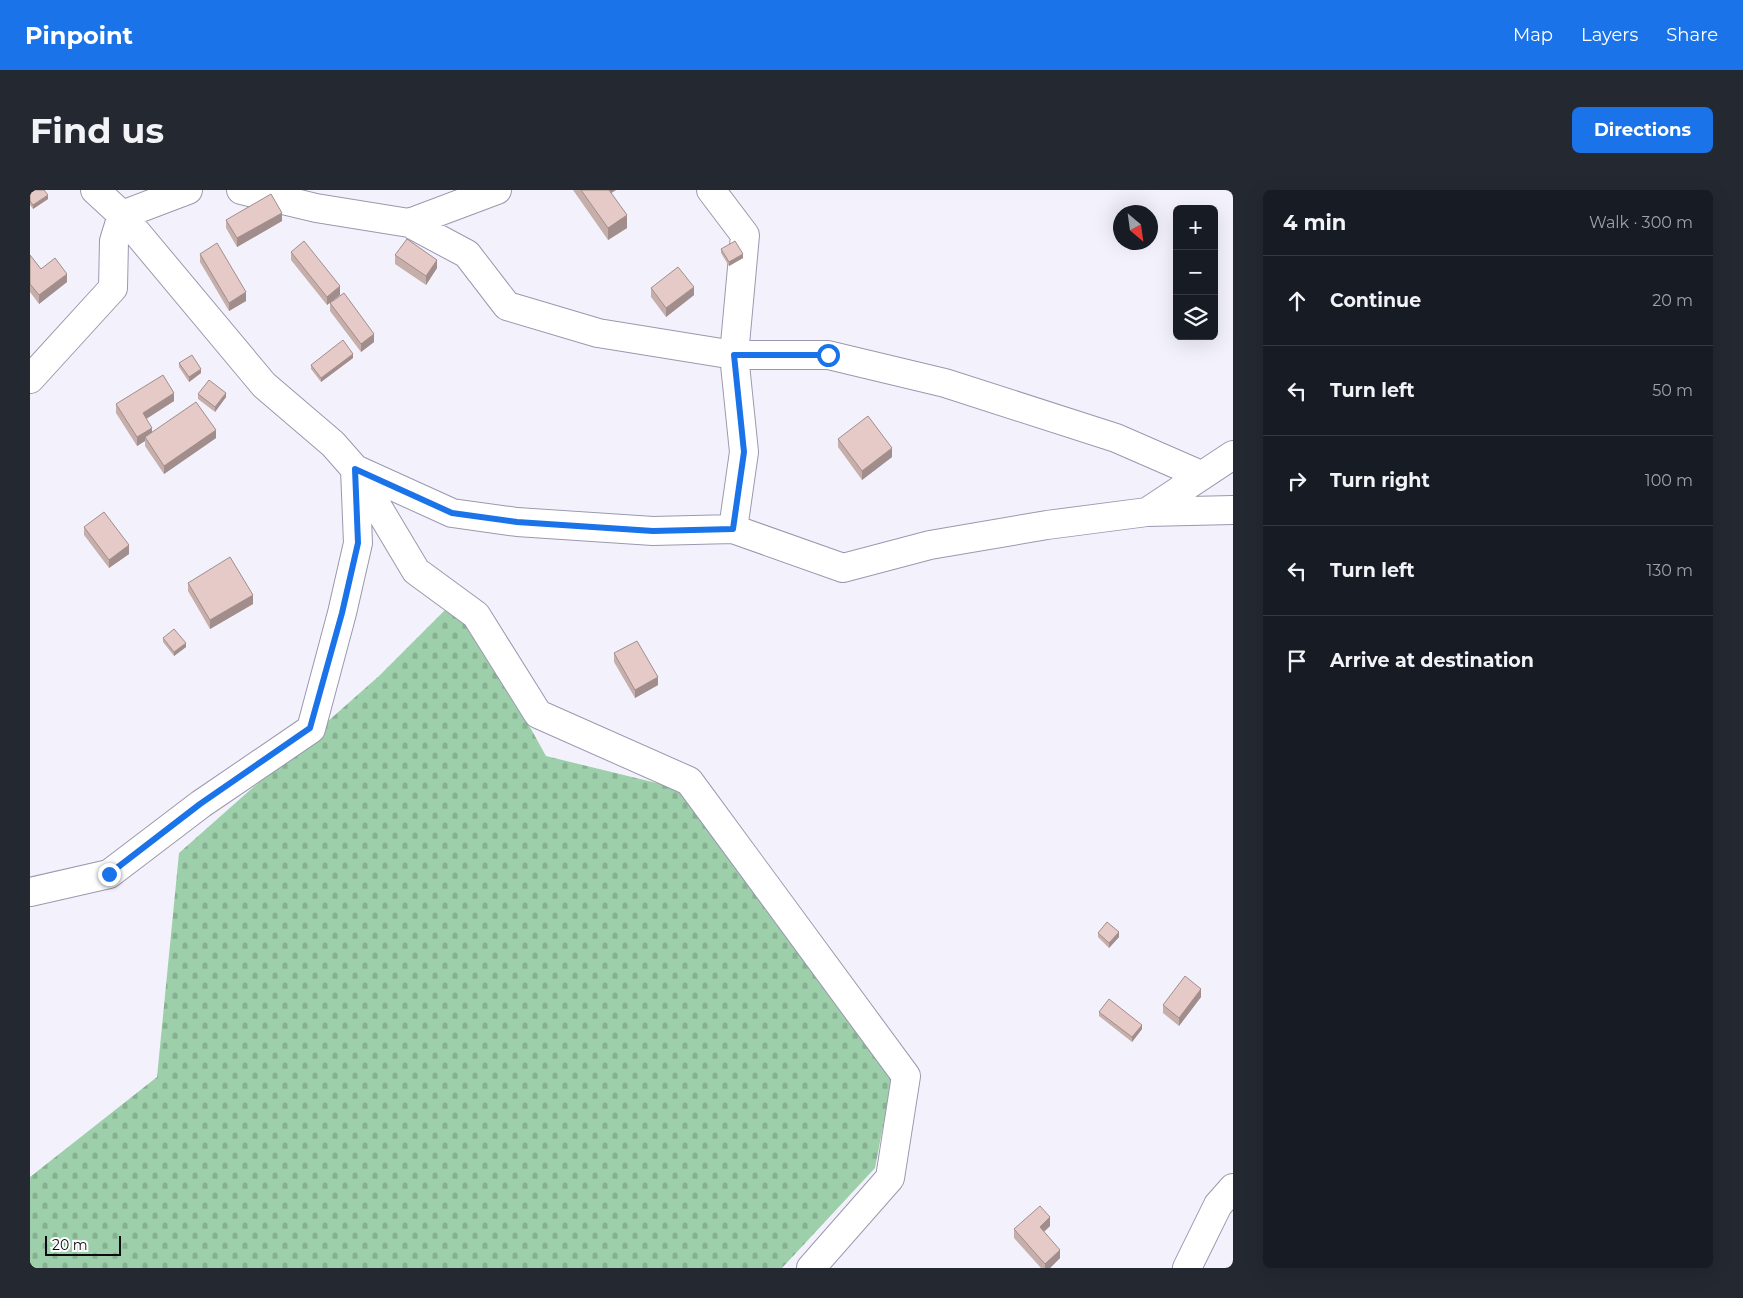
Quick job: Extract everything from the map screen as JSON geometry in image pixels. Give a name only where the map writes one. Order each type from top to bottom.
[{"type":"street","points":[[95,190],[122,215],[264,385],[333,444],[355,469],[416,571],[476,615],[538,714],[689,781],[906,1076],[890,1178],[811,1268]]},
{"type":"street","points":[[122,215],[188,190]]},
{"type":"street","points":[[241,190],[316,208],[408,223],[467,254],[506,306],[598,333],[734,355],[828,355],[944,383],[1116,438],[1201,475]]},
{"type":"street","points":[[408,223],[497,190]]},
{"type":"street","points":[[711,190],[745,235],[734,355],[744,452],[733,529]]},
{"type":"street","points":[[30,379],[113,288],[114,241],[122,215]]},
{"type":"street","points":[[1147,512],[1233,455]]},
{"type":"street","points":[[355,469],[452,513],[517,522],[653,531],[733,529],[843,568],[930,545],[1047,524],[1147,512],[1233,510]]},
{"type":"street","points":[[30,892],[109,874],[200,804],[310,728],[342,613],[358,543],[355,469]]},
{"type":"street","points":[[1187,1268],[1218,1205],[1233,1188]]},
{"type":"green space","points":[[453,602],[485,646],[546,756],[681,789],[892,1079],[875,1168],[782,1268],[30,1268],[30,1177],[157,1077],[179,853],[379,676]]},
{"type":"building","points":[[30,190],[44,190],[48,195],[33,205],[30,201]]},
{"type":"building","points":[[581,190],[609,190],[627,215],[608,228]]},
{"type":"building","points":[[271,194],[282,213],[237,238],[226,220]]},
{"type":"building","points":[[407,239],[437,260],[426,276],[395,255]]},
{"type":"building","points":[[304,241],[340,286],[327,297],[291,252]]},
{"type":"building","points":[[735,241],[743,254],[729,262],[721,249]]},
{"type":"building","points":[[217,243],[246,292],[229,303],[200,254]]},
{"type":"building","points":[[30,255],[41,269],[55,258],[67,274],[39,295],[30,284]]},
{"type":"building","points":[[678,267],[694,287],[666,308],[651,288]]},
{"type":"building","points":[[344,293],[374,334],[361,344],[330,303]]},
{"type":"building","points":[[343,340],[353,354],[321,378],[311,365]]},
{"type":"building","points":[[192,355],[201,369],[189,377],[179,363]]},
{"type":"building","points":[[163,375],[174,393],[143,413],[152,428],[137,437],[116,404]]},
{"type":"building","points":[[209,380],[226,393],[215,407],[198,394]]},
{"type":"building","points":[[196,402],[216,430],[164,466],[145,437]]},
{"type":"building","points":[[868,416],[892,448],[862,471],[838,439]]},
{"type":"building","points":[[104,512],[129,545],[109,560],[84,527]]},
{"type":"building","points":[[230,557],[253,595],[210,620],[188,583]]},
{"type":"building","points":[[174,629],[186,643],[174,652],[163,638]]},
{"type":"building","points":[[637,641],[658,677],[635,690],[614,653]]},
{"type":"building","points":[[1107,922],[1119,932],[1109,943],[1098,933]]},
{"type":"building","points":[[1185,976],[1201,989],[1179,1018],[1163,1005]]},
{"type":"building","points":[[1109,999],[1142,1025],[1132,1037],[1099,1012]]},
{"type":"building","points":[[1040,1206],[1050,1217],[1040,1227],[1060,1250],[1045,1264],[1014,1229]]},
{"type":"route","points":[[109,874],[200,804],[310,728],[342,613],[358,543],[355,469],[452,513],[517,522],[653,531],[733,529],[744,452],[734,355],[828,355]]}]
